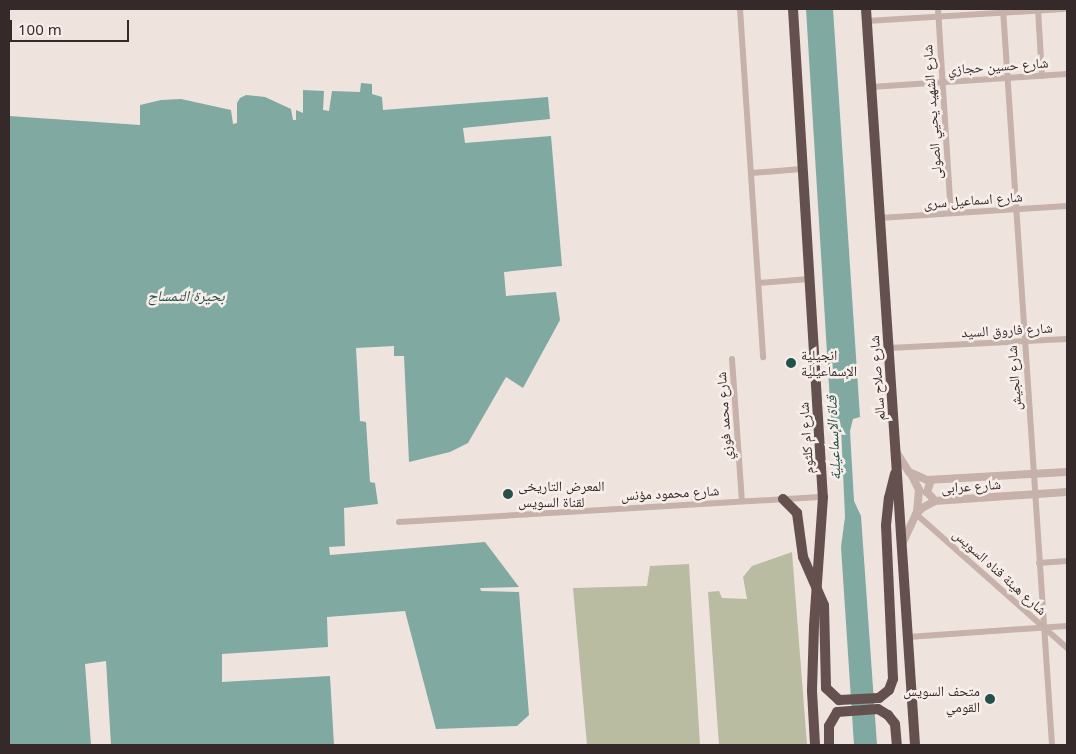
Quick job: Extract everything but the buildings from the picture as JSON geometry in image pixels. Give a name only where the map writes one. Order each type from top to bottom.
[{"type":"highway","name":"شارع ام كلثوم","points":[[793,9],[823,497],[816,587],[812,690],[815,745]]},
{"type":"highway","name":"شارع صلاح سالم","points":[[866,9],[915,745]]},
{"type":"highway","points":[[783,499],[797,513],[803,557],[823,599],[826,688],[839,700],[879,698],[889,690],[893,679],[886,526],[889,498],[897,468]]},
{"type":"highway","points":[[830,745],[830,720],[841,711],[878,709],[888,715],[895,724],[897,745]]},
{"type":"street","points":[[740,9],[763,357]]},
{"type":"street","name":"شارع الشهيد يحيي الصولى","points":[[938,9],[951,213]]},
{"type":"street","points":[[866,21],[1003,11],[1064,9]]},
{"type":"street","points":[[1038,10],[1042,76]]},
{"type":"street","name":"شارع الجيش","points":[[1003,11],[1052,745]]},
{"type":"street","name":"شارع حسين حجازي","points":[[871,87],[1067,74]]},
{"type":"street","points":[[751,172],[802,169]]},
{"type":"street","name":"شارع اسماعيل سرى","points":[[880,218],[1067,206]]},
{"type":"street","points":[[759,283],[809,280]]},
{"type":"street","name":"شارع فاروق السيد","points":[[889,348],[1024,342],[1067,338]]},
{"type":"street","name":"شارع محمد فوزي","points":[[732,359],[742,502]]},
{"type":"street","points":[[896,453],[917,484],[919,496],[916,514],[902,546]]},
{"type":"street","name":"شارع عرابى","points":[[911,473],[930,480],[1067,472]]},
{"type":"street","points":[[930,480],[927,492],[934,501]]},
{"type":"street","name":"شارع عرابى","points":[[916,514],[934,501],[1067,492]]},
{"type":"street","name":"شارع محمود مؤنس","points":[[399,522],[823,497]]},
{"type":"street","name":"شارع هيئة قناه السويس","points":[[916,514],[1067,648]]},
{"type":"street","points":[[1039,563],[1067,560]]},
{"type":"street","points":[[908,637],[1067,626]]},
{"type":"green space","points":[[792,552],[807,745],[719,745],[708,592],[719,591],[722,598],[747,599],[743,577],[752,566]]},
{"type":"green space","points":[[689,564],[700,745],[587,745],[573,588],[647,586],[650,566]]},
{"type":"water","points":[[806,9],[833,9],[860,417],[853,419],[850,431],[854,501],[861,516],[877,745],[854,745],[841,547],[845,517],[841,427],[837,419],[831,418]]},
{"type":"water","name":"بحيرة التمساح","points":[[361,83],[372,84],[372,94],[382,97],[383,110],[548,97],[550,119],[463,128],[465,143],[551,136],[562,266],[504,272],[506,296],[556,292],[560,320],[523,388],[506,377],[468,443],[450,452],[409,462],[404,356],[394,356],[394,346],[356,348],[360,421],[366,422],[370,482],[375,483],[378,504],[344,508],[345,546],[329,547],[330,555],[485,542],[519,587],[480,588],[481,591],[519,592],[529,715],[517,726],[436,729],[405,611],[327,617],[328,647],[222,654],[222,682],[330,676],[334,745],[111,745],[106,661],[85,664],[91,745],[9,745],[9,116],[140,125],[140,105],[161,100],[181,99],[231,110],[233,124],[237,123],[237,103],[240,98],[246,95],[265,97],[291,109],[293,120],[296,120],[296,110],[303,113],[303,90],[324,91],[323,110],[329,111],[332,91],[360,92]]},
{"type":"place","name":"انجيلية الإسماعيلية","points":[[791,363]]},
{"type":"place","name":"المعرض التاريخى لقناة السويس","points":[[508,494]]},
{"type":"place","name":"متحف السويس القومي","points":[[990,699]]},
{"type":"water label","name":"قناة الإسماعيلية","points":[[833,438]]}]
